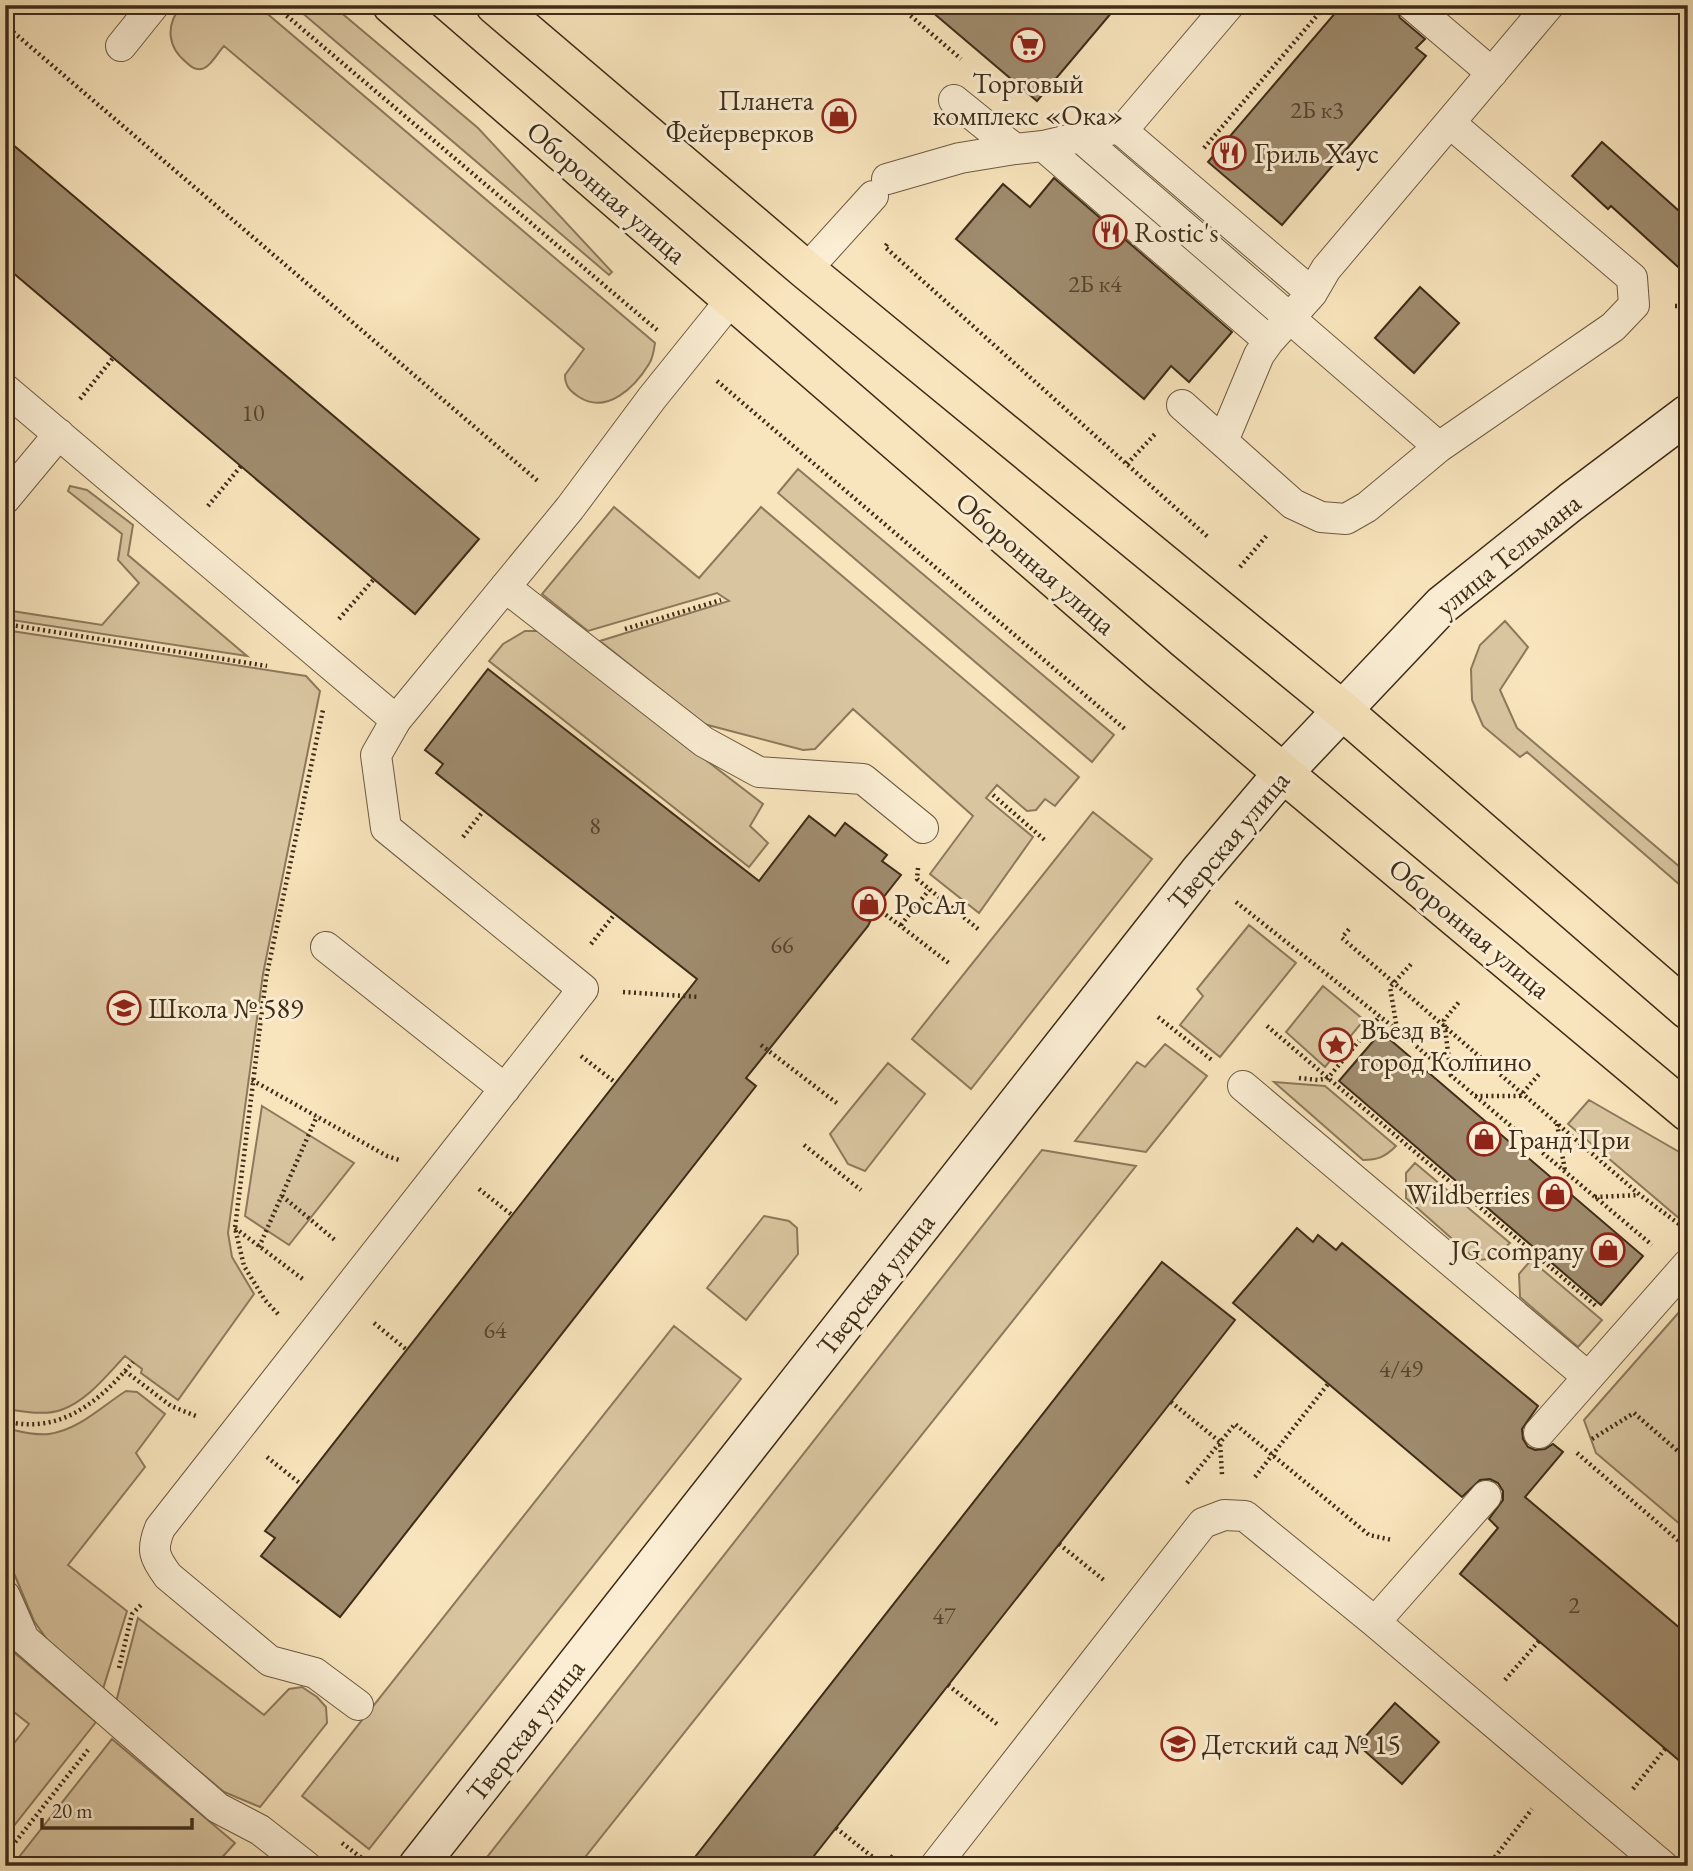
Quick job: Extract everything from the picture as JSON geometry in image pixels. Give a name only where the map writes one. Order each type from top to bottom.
[{"type":"main road","name":"Оборонная улица","points":[[392,5],[1283,773],[1688,1112]]},
{"type":"main road","points":[[495,5],[806,270],[1342,710],[1688,1010]]},
{"type":"main road","name":"улица Тельмана","points":[[1342,710],[1442,605],[1571,502],[1688,414]]},
{"type":"main road","name":"Тверская улица","points":[[418,1866],[1144,941],[1283,773],[1342,710]]},
{"type":"lane","points":[[121,46],[154,5]]},
{"type":"lane","points":[[806,270],[880,187],[960,159],[1123,127],[1229,5]]},
{"type":"lane","points":[[1412,5],[1492,73]]},
{"type":"lane","points":[[1223,441],[1259,355],[1269,341],[1312,293],[1326,269],[1549,5]]},
{"type":"lane","points":[[954,100],[1029,147],[1269,341]]},
{"type":"lane","points":[[1182,405],[1293,504],[1321,517],[1346,519],[1367,507],[1439,447],[1613,327],[1634,305],[1632,278],[1450,123]]},
{"type":"lane","points":[[1123,127],[1178,179],[1312,293]]},
{"type":"lane","points":[[1080,137],[1439,447]]},
{"type":"lane","points":[[358,1705],[315,1673],[270,1661],[168,1576],[156,1560],[154,1543],[160,1528],[583,989],[386,828],[376,755],[396,720],[570,508],[652,398],[732,300]]},
{"type":"lane","points":[[5,389],[396,720]]},
{"type":"lane","points":[[5,499],[59,433]]},
{"type":"lane","points":[[505,587],[704,742],[759,772],[863,779],[923,828]]},
{"type":"lane","points":[[326,947],[505,1088]]},
{"type":"lane","points":[[1243,1086],[1588,1377]]},
{"type":"lane","points":[[1539,1433],[1685,1267]]},
{"type":"lane","points":[[1375,1622],[1486,1496]]},
{"type":"lane","points":[[935,1866],[1203,1523],[1224,1514],[1245,1516],[1375,1622],[1662,1866]]},
{"type":"lane","points":[[5,1596],[24,1639],[218,1808],[260,1830],[306,1866]]},
{"type":"path","points":[[898,5],[969,66]]},
{"type":"path","points":[[1178,179],[1326,5]]},
{"type":"path","points":[[5,25],[570,508]]},
{"type":"path","points":[[1051,85],[1060,95],[1123,127]]},
{"type":"path","points":[[1051,100],[1060,95]]},
{"type":"path","points":[[893,238],[885,247],[1210,538]]},
{"type":"path","points":[[59,433],[71,409],[113,358]]},
{"type":"path","points":[[207,508],[241,466]]},
{"type":"path","points":[[1234,575],[1293,504]]},
{"type":"path","points":[[1231,557],[1241,566]]},
{"type":"path","points":[[5,624],[296,670],[374,579]]},
{"type":"path","points":[[577,643],[721,600]]},
{"type":"path","points":[[305,1345],[265,1300],[244,1266],[235,1228],[266,978],[326,694],[341,674]]},
{"type":"path","points":[[993,795],[1047,842]]},
{"type":"path","points":[[458,842],[484,810]]},
{"type":"path","points":[[923,828],[917,879],[978,929]]},
{"type":"path","points":[[901,925],[929,890]]},
{"type":"path","points":[[1236,902],[1397,1030],[1594,1197],[1685,1267]]},
{"type":"path","points":[[877,908],[950,964]]},
{"type":"path","points":[[589,947],[614,915]]},
{"type":"path","points":[[1351,927],[1343,936],[1640,1195],[1688,1231]]},
{"type":"path","points":[[1397,1030],[1390,988],[1412,963]]},
{"type":"path","points":[[583,989],[699,997]]},
{"type":"path","points":[[1452,1076],[1444,1020],[1459,1002]]},
{"type":"path","points":[[1292,1078],[1328,1078],[1380,1016]]},
{"type":"path","points":[[1158,1017],[1243,1086]]},
{"type":"path","points":[[1267,1026],[1627,1333]]},
{"type":"path","points":[[761,1045],[838,1104]]},
{"type":"path","points":[[576,1052],[616,1083]]},
{"type":"path","points":[[1474,1096],[1520,1096],[1541,1072]]},
{"type":"path","points":[[253,1080],[387,1156],[472,1183],[512,1215]]},
{"type":"path","points":[[259,1247],[317,1116]]},
{"type":"path","points":[[1557,1122],[1565,1172]]},
{"type":"path","points":[[804,1145],[861,1190]]},
{"type":"path","points":[[1594,1197],[1640,1195]]},
{"type":"path","points":[[282,1196],[366,1266]]},
{"type":"path","points":[[5,1421],[37,1424],[62,1421],[106,1392],[133,1362]]},
{"type":"path","points":[[125,1371],[171,1406],[236,1432],[302,1485]]},
{"type":"path","points":[[1224,1514],[1328,1384]]},
{"type":"path","points":[[1171,1402],[1220,1442],[1224,1514]]},
{"type":"path","points":[[1688,1460],[1634,1413],[1573,1450],[1688,1549]]},
{"type":"path","points":[[1059,1544],[1137,1607]]},
{"type":"path","points":[[1480,1711],[1539,1641]]},
{"type":"path","points":[[948,1685],[1027,1748]]},
{"type":"path","points":[[1607,1819],[1665,1749]]},
{"type":"path","points":[[836,1828],[884,1866]]},
{"type":"path","points":[[1488,1866],[1505,1843]]},
{"type":"shaded area","points":[[182,5],[257,5],[655,343],[651,359],[643,373],[628,389],[610,401],[589,402],[573,393],[567,385],[565,375],[584,349],[224,46],[204,68],[190,66],[175,50],[171,36],[173,20]]},
{"type":"shaded area","points":[[293,5],[332,5],[478,128],[612,272],[609,275]]},
{"type":"shaded area","points":[[798,469],[1114,735],[1092,762],[778,493]]},
{"type":"shaded area","points":[[70,486],[87,490],[133,525],[128,555],[247,656],[5,619],[5,610],[102,625],[139,583],[118,560],[122,534],[68,491]]},
{"type":"shaded area","points":[[614,507],[699,578],[761,507],[1079,777],[1055,806],[1045,799],[1036,810],[1027,811],[997,785],[986,798],[1033,837],[979,913],[930,874],[973,816],[853,709],[815,749],[803,750],[704,724],[600,641],[729,601],[717,593],[588,631],[542,594]]},
{"type":"shaded area","points":[[1505,621],[1528,647],[1500,690],[1517,728],[1688,874],[1688,892],[1527,752],[1520,757],[1483,726],[1472,700],[1471,669],[1480,645]]},
{"type":"shaded area","name":"Школа № 589","points":[[5,630],[306,676],[320,691],[263,974],[228,1233],[232,1257],[254,1294],[178,1400],[141,1373],[142,1369],[125,1356],[96,1387],[61,1410],[48,1413],[5,1409]]},
{"type":"shaded area","points":[[525,631],[538,631],[763,804],[750,826],[768,843],[749,867],[489,661],[503,644]]},
{"type":"shaded area","points":[[1093,812],[1152,859],[971,1089],[912,1039]]},
{"type":"shaded area","points":[[1249,925],[1296,963],[1220,1057],[1180,1025],[1203,996],[1197,989]]},
{"type":"shaded area","points":[[1323,986],[1364,1020],[1325,1067],[1286,1032]]},
{"type":"shaded area","points":[[1165,1044],[1207,1076],[1146,1152],[1075,1141],[1137,1062],[1145,1067]]},
{"type":"shaded area","points":[[888,1063],[925,1094],[865,1171],[848,1164],[830,1134]]},
{"type":"shaded area","points":[[1274,1082],[1325,1086],[1396,1146],[1381,1157],[1363,1160]]},
{"type":"shaded area","points":[[1589,1100],[1688,1157],[1687,1225],[1568,1124]]},
{"type":"shaded area","points":[[262,1106],[354,1163],[289,1245],[245,1216]]},
{"type":"shaded area","points":[[1042,1150],[1136,1166],[578,1866],[480,1866]]},
{"type":"shaded area","points":[[1415,1163],[1510,1243],[1491,1259],[1476,1260],[1406,1198],[1406,1173]]},
{"type":"shaded area","points":[[764,1216],[789,1221],[797,1228],[798,1254],[746,1320],[707,1288]]},
{"type":"shaded area","points":[[1531,1260],[1602,1320],[1578,1347],[1520,1297],[1519,1274]]},
{"type":"shaded area","points":[[1688,1302],[1688,1531],[1596,1453],[1584,1420]]},
{"type":"shaded area","points":[[674,1326],[741,1379],[369,1849],[302,1796]]},
{"type":"shaded area","points":[[126,1391],[137,1392],[165,1414],[136,1453],[145,1467],[68,1565],[127,1611],[103,1689],[48,1641],[34,1621],[5,1552],[5,1428],[38,1434],[60,1432],[80,1423]]},
{"type":"shaded area","points":[[138,1618],[264,1715],[289,1689],[302,1687],[326,1707],[327,1723],[260,1807],[224,1792],[116,1702]]},
{"type":"shaded area","points":[[5,1636],[11,1650],[96,1722],[5,1837],[5,1755],[29,1724],[5,1705]]},
{"type":"shaded area","points":[[112,1739],[235,1843],[217,1863],[205,1866],[12,1866]]},
{"type":"building","name":"Торговый комплекс «Ока»","points":[[924,5],[1118,5],[1037,101]]},
{"type":"building","points":[[1342,5],[1395,5],[1400,18],[1425,39],[1416,48],[1426,56],[1282,225],[1208,162]]},
{"type":"building","points":[[5,138],[479,539],[415,614],[5,266]]},
{"type":"building","points":[[1602,142],[1688,219],[1688,276],[1611,206],[1608,209],[1572,176]]},
{"type":"building","points":[[1054,178],[1232,332],[1189,382],[1171,366],[1144,399],[956,239],[1003,184],[1030,207]]},
{"type":"building","points":[[1420,287],[1459,323],[1414,373],[1375,338]]},
{"type":"building","points":[[488,669],[759,881],[809,816],[835,836],[845,823],[887,855],[882,861],[901,875],[879,903],[868,926],[746,1078],[756,1086],[340,1617],[261,1556],[275,1538],[265,1531],[697,979],[436,773],[443,764],[425,750]]},
{"type":"building","points":[[1381,1032],[1643,1256],[1601,1305],[1339,1081]]},
{"type":"building","points":[[1297,1228],[1313,1242],[1318,1235],[1336,1250],[1342,1243],[1538,1406],[1522,1429],[1523,1439],[1528,1447],[1535,1450],[1545,1449],[1553,1444],[1563,1452],[1525,1497],[1688,1635],[1688,1768],[1460,1574],[1498,1528],[1489,1519],[1503,1500],[1503,1491],[1498,1483],[1490,1479],[1480,1480],[1462,1497],[1233,1303]]},
{"type":"building","points":[[1162,1262],[1235,1320],[1171,1402],[806,1866],[688,1866]]},
{"type":"building","points":[[1395,1703],[1439,1742],[1402,1784],[1358,1745]]},
{"type":"place","name":"Торговый комплекс «Ока»","points":[[1028,45]]},
{"type":"place","name":"Планета Фейерверков","points":[[839,116]]},
{"type":"place","name":"Гриль Хаус","points":[[1229,153]]},
{"type":"place","name":"Rostic's","points":[[1110,232]]},
{"type":"place","name":"РосАл","points":[[869,904]]},
{"type":"place","name":"Школа № 589","points":[[124,1008]]},
{"type":"place","name":"Въезд в город Колпино","points":[[1336,1045]]},
{"type":"place","name":"Гранд При","points":[[1484,1139]]},
{"type":"place","name":"Wildberries","points":[[1555,1194]]},
{"type":"place","name":"JG company","points":[[1608,1250]]},
{"type":"place","name":"Детский сад № 15","points":[[1178,1744]]}]
